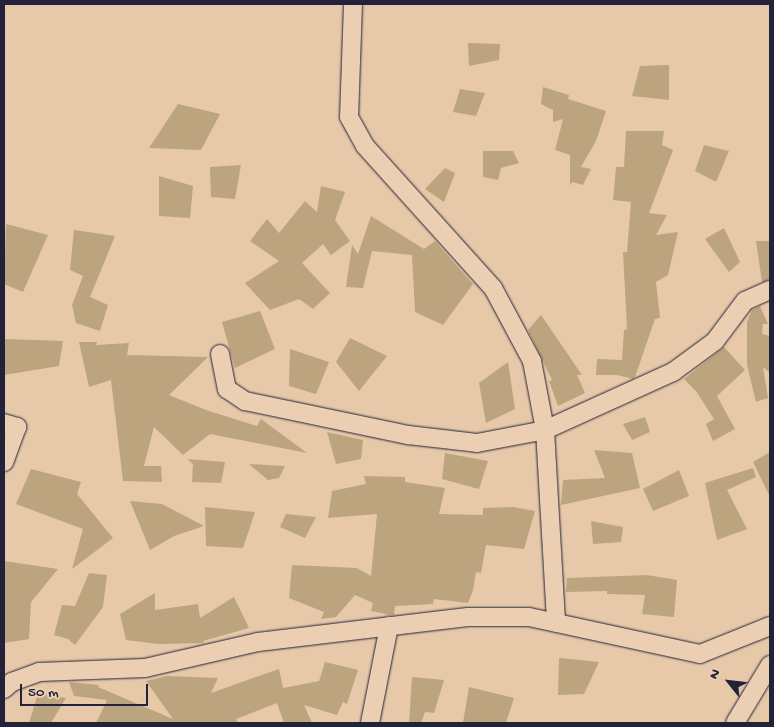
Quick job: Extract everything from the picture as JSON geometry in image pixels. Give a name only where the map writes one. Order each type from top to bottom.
[{"type":"street","points":[[353,4],[349,117],[365,146],[493,288],[532,361],[545,430],[556,623]]},
{"type":"street","points":[[220,354],[227,389],[245,401],[408,435],[477,444],[545,430],[673,372],[715,341],[745,301],[770,290]]},
{"type":"street","points":[[4,423],[17,427],[4,462]]},
{"type":"street","points":[[4,689],[12,682],[39,672],[146,668],[258,642],[468,617],[529,617],[700,654],[770,626]]},
{"type":"street","points":[[370,723],[388,626]]},
{"type":"street","points":[[735,723],[770,665]]},
{"type":"building","points":[[468,43],[500,44],[499,60],[469,66]]},
{"type":"building","points":[[669,65],[669,100],[632,96],[640,66]]},
{"type":"building","points":[[543,87],[569,95],[568,99],[606,111],[596,141],[581,167],[591,169],[583,185],[572,182],[570,186],[570,155],[555,150],[563,119],[553,122],[553,110],[541,104]]},
{"type":"building","points":[[460,89],[485,93],[476,116],[453,112]]},
{"type":"building","points":[[178,104],[220,114],[201,150],[149,148]]},
{"type":"building","points":[[626,131],[664,131],[662,145],[673,150],[649,213],[667,215],[656,235],[678,232],[668,275],[656,282],[660,318],[655,319],[633,379],[617,375],[596,375],[597,359],[622,360],[624,330],[627,329],[623,252],[627,252],[631,202],[613,200],[616,167],[624,167]]},
{"type":"building","points":[[704,145],[729,151],[716,182],[695,171]]},
{"type":"building","points":[[483,151],[513,151],[519,163],[501,168],[498,180],[483,177]]},
{"type":"building","points":[[241,165],[235,199],[211,197],[210,167]]},
{"type":"building","points":[[445,168],[455,173],[444,202],[425,189]]},
{"type":"building","points":[[159,176],[193,186],[190,218],[159,216]]},
{"type":"building","points":[[321,186],[345,192],[335,220],[350,241],[331,255],[323,244],[302,263],[330,293],[313,309],[299,299],[270,310],[245,283],[279,261],[250,241],[267,219],[279,233],[305,201],[317,212]]},
{"type":"building","points":[[371,216],[424,249],[435,241],[473,284],[443,325],[415,312],[412,255],[372,251],[363,288],[346,287],[352,245],[358,254]]},
{"type":"building","points":[[6,224],[48,235],[23,292],[4,284]]},
{"type":"building","points":[[724,228],[740,262],[729,272],[705,239]]},
{"type":"building","points":[[74,230],[115,236],[90,297],[108,305],[100,331],[76,323],[72,305],[83,276],[70,270]]},
{"type":"building","points":[[756,241],[770,241],[770,280],[762,282]]},
{"type":"building","points":[[760,306],[768,324],[763,324],[762,334],[770,336],[770,373],[763,367],[768,398],[756,402],[747,365],[747,322],[752,310]]},
{"type":"building","points":[[260,311],[275,349],[235,368],[222,322]]},
{"type":"building","points":[[541,315],[582,375],[577,375],[585,393],[558,406],[549,381],[552,380],[528,330]]},
{"type":"building","points":[[350,338],[387,356],[359,391],[336,362]]},
{"type":"building","points":[[4,339],[63,341],[59,366],[4,375]]},
{"type":"building","points":[[79,342],[97,342],[96,345],[129,343],[127,355],[208,357],[169,395],[206,410],[257,426],[261,419],[307,453],[210,434],[183,455],[154,427],[144,466],[161,466],[162,482],[123,481],[111,380],[89,387]]},
{"type":"building","points":[[724,347],[745,370],[717,396],[735,429],[713,441],[706,424],[714,419],[696,391],[684,379]]},
{"type":"building","points":[[290,349],[329,362],[316,394],[289,386]]},
{"type":"building","points":[[508,362],[515,409],[486,423],[479,383]]},
{"type":"building","points":[[645,417],[650,432],[632,440],[623,424]]},
{"type":"building","points":[[327,432],[363,440],[361,459],[336,464]]},
{"type":"building","points":[[594,450],[632,453],[640,488],[561,505],[563,480],[605,478]]},
{"type":"building","points":[[770,452],[770,497],[753,462]]},
{"type":"building","points":[[445,453],[488,461],[479,489],[442,479]]},
{"type":"building","points":[[187,459],[225,462],[221,483],[192,482],[193,464]]},
{"type":"building","points":[[249,464],[285,466],[279,478],[268,480]]},
{"type":"building","points":[[753,468],[756,477],[727,490],[747,529],[717,540],[705,483]]},
{"type":"building","points":[[31,469],[81,482],[77,494],[113,538],[72,569],[83,529],[16,504]]},
{"type":"building","points":[[679,470],[689,496],[653,511],[643,489]]},
{"type":"building","points":[[364,476],[405,477],[405,482],[445,488],[439,514],[483,515],[483,508],[513,507],[535,511],[524,549],[486,545],[481,573],[476,572],[473,590],[468,603],[434,599],[433,604],[395,606],[394,615],[391,615],[371,611],[373,603],[355,595],[336,617],[321,619],[324,612],[289,598],[292,565],[357,568],[371,576],[377,514],[328,518],[332,491],[366,484]]},
{"type":"building","points":[[130,501],[162,504],[204,526],[174,536],[150,550]]},
{"type":"building","points":[[205,507],[255,512],[243,548],[206,546]]},
{"type":"building","points":[[286,514],[316,517],[305,538],[280,527]]},
{"type":"building","points":[[591,521],[623,527],[621,542],[593,544]]},
{"type":"building","points":[[4,561],[58,569],[31,602],[29,639],[4,643]]},
{"type":"building","points":[[89,573],[107,575],[103,607],[75,645],[68,639],[54,635],[62,605],[75,606]]},
{"type":"building","points":[[647,575],[677,580],[674,617],[642,614],[645,595],[607,594],[607,591],[566,592],[567,578]]},
{"type":"building","points":[[155,593],[155,610],[198,604],[200,618],[234,597],[249,628],[203,641],[204,643],[158,644],[126,640],[120,614]]},
{"type":"building","points":[[559,658],[599,662],[584,694],[558,695]]},
{"type":"building","points":[[325,662],[358,670],[347,704],[343,702],[337,715],[304,705],[312,723],[284,723],[277,703],[236,719],[238,723],[96,723],[107,700],[74,696],[69,682],[99,685],[98,687],[173,719],[146,681],[167,676],[218,678],[211,693],[279,669],[283,688],[319,681]]},
{"type":"building","points":[[412,677],[444,680],[434,713],[425,712],[421,723],[409,723]]},
{"type":"building","points":[[469,687],[514,698],[506,723],[463,723]]},
{"type":"building","points":[[38,693],[66,698],[51,723],[29,723]]}]
